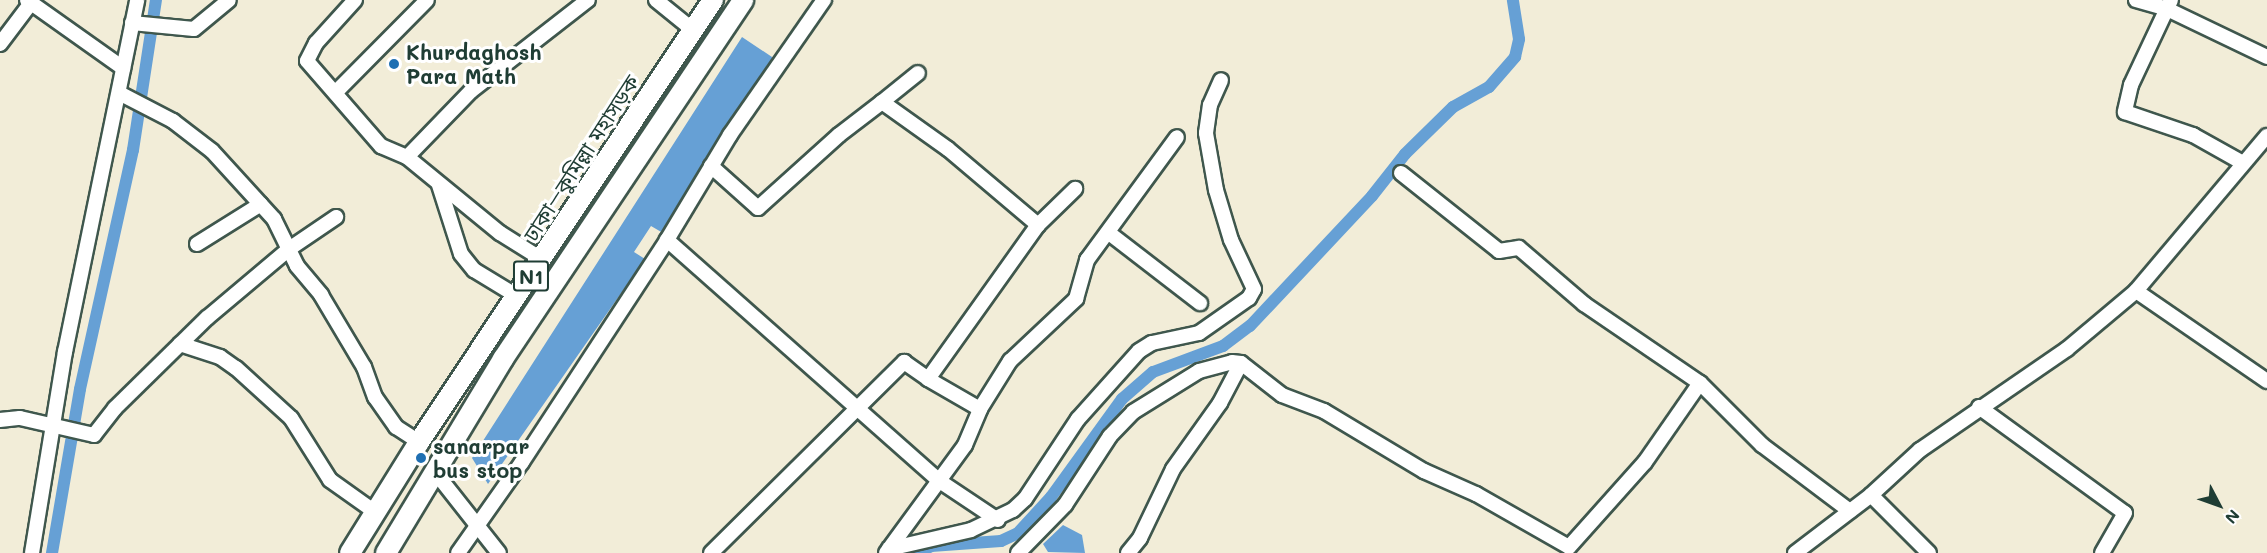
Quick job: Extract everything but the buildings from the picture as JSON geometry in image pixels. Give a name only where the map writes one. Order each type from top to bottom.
[{"type":"highway","name":"ঢাকা–কুমিল্লা মহাসড়ক","points":[[350,553],[419,442],[543,260],[713,0]]},
{"type":"highway","name":"N1","points":[[386,553],[503,359],[743,0]]},
{"type":"street","points":[[32,553],[58,429],[123,68],[138,0]]},
{"type":"street","points":[[132,23],[194,28],[229,0]]},
{"type":"street","points":[[355,0],[308,54],[307,61],[381,146],[407,157],[439,185],[525,251],[543,260]]},
{"type":"street","points":[[336,92],[427,0]]},
{"type":"street","points":[[407,157],[471,91],[588,0]]},
{"type":"street","points":[[656,0],[693,30]]},
{"type":"street","points":[[458,553],[477,528],[667,240],[711,166],[824,0]]},
{"type":"street","points":[[2136,0],[2169,5],[2267,57]]},
{"type":"street","points":[[0,44],[29,1],[123,68]]},
{"type":"street","points":[[2169,5],[2131,85],[2125,112],[2193,135],[2243,163]]},
{"type":"street","points":[[711,166],[758,208],[839,135],[918,73]]},
{"type":"street","points":[[888,551],[971,530],[998,520],[1025,499],[1078,419],[1139,351],[1152,343],[1199,333],[1234,312],[1254,289],[1228,230],[1206,133],[1210,105],[1221,80]]},
{"type":"street","points":[[120,94],[188,131],[212,151],[261,204],[283,232],[290,249],[364,367],[375,397],[396,427],[419,442]]},
{"type":"street","points":[[882,102],[948,148],[1038,225]]},
{"type":"street","points":[[1795,553],[1871,495],[1920,450],[1979,407],[2067,349],[2136,291],[2267,135]]},
{"type":"street","points":[[888,551],[965,445],[980,409],[1010,361],[1076,299],[1087,260],[1109,233],[1177,137]]},
{"type":"street","points":[[1401,173],[1499,250],[1519,248],[1584,304],[1700,383],[1762,445],[1850,511]]},
{"type":"street","points":[[439,185],[461,254],[474,270],[517,296]]},
{"type":"street","points":[[928,379],[1038,225],[1074,189]]},
{"type":"street","points":[[197,244],[261,204]]},
{"type":"street","points":[[0,420],[20,418],[58,429],[94,435],[100,423],[180,344],[290,249],[336,217]]},
{"type":"street","points":[[1109,233],[1200,303]]},
{"type":"street","points":[[667,240],[938,480],[998,520]]},
{"type":"street","points":[[2136,291],[2267,381]]},
{"type":"street","points":[[180,344],[220,357],[236,368],[291,418],[330,480],[343,493],[375,512]]},
{"type":"street","points":[[711,553],[904,362],[928,379],[980,409]]},
{"type":"street","points":[[1018,553],[1065,505],[1110,436],[1133,412],[1199,371],[1232,362],[1241,363],[1282,395],[1324,411],[1424,471],[1476,494],[1569,547],[1645,462],[1700,383]]},
{"type":"street","points":[[1128,553],[1140,538],[1173,470],[1220,403],[1241,363]]},
{"type":"street","points":[[1979,407],[2125,513],[2102,553]]},
{"type":"street","points":[[435,472],[499,553]]},
{"type":"street","points":[[1871,495],[1929,553]]},
{"type":"water","points":[[742,37],[775,59],[663,233],[651,226],[634,252],[645,259],[488,484],[472,458]]},
{"type":"water","points":[[1063,525],[1082,535],[1085,553],[1048,552],[1043,544]]},
{"type":"waterway","points":[[52,553],[80,389],[133,150],[156,0]]},
{"type":"waterway","points":[[919,553],[931,546],[1001,541],[1018,533],[1051,497],[1122,399],[1153,372],[1223,346],[1250,326],[1372,196],[1405,154],[1453,107],[1489,87],[1515,57],[1519,39],[1513,0]]},
{"type":"place","name":"Khurdaghosh Para Math","points":[[394,64]]},
{"type":"place","name":"sanarpar bus stop","points":[[421,458]]}]
